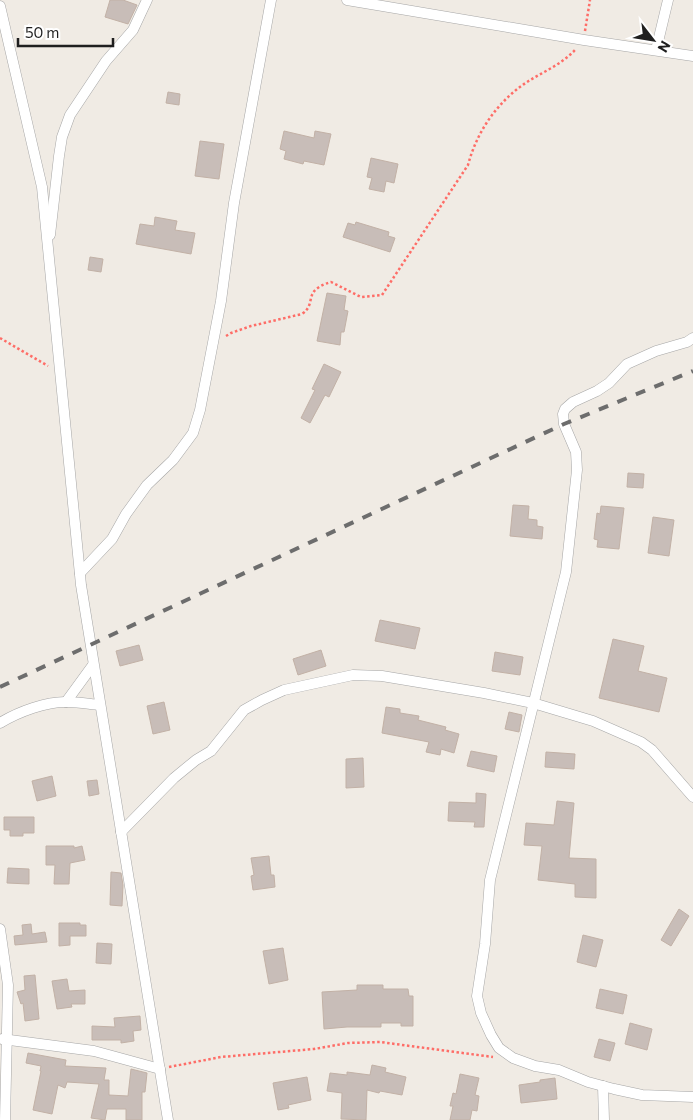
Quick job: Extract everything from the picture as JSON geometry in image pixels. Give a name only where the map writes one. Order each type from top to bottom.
[{"type":"street","points":[[48,249],[62,137],[70,115],[106,61],[133,30],[147,0]]},
{"type":"street","points":[[80,573],[112,539],[126,514],[147,485],[173,460],[193,433],[200,410],[221,301],[234,203],[271,0]]},
{"type":"street","points":[[347,0],[584,40],[693,56]]},
{"type":"street","points":[[656,50],[668,0]]},
{"type":"street","points":[[0,6],[42,187],[80,573],[93,665],[168,1120]]},
{"type":"street","points":[[693,338],[687,342],[641,357],[627,364],[609,383],[597,392],[573,402],[564,409],[562,418],[576,452],[566,572],[490,880],[485,944],[476,996],[491,1035],[499,1048],[513,1058],[535,1066],[559,1070],[603,1086],[642,1094],[693,1097]]},
{"type":"street","points":[[66,702],[93,665]]},
{"type":"street","points":[[122,832],[174,778],[210,751],[244,710],[284,690],[353,675],[382,676],[484,693],[533,703],[593,722],[641,742],[652,750],[693,797]]},
{"type":"street","points":[[0,723],[18,713],[40,706],[66,702],[100,706]]},
{"type":"street","points":[[0,929],[8,985],[4,1038],[5,1120]]},
{"type":"street","points":[[4,1038],[94,1051],[160,1069]]},
{"type":"street","points":[[603,1086],[604,1120]]},
{"type":"path","points":[[212,346],[230,333],[302,314],[307,311],[312,292],[319,286],[330,282],[361,297],[382,295],[468,165],[472,148],[482,128],[510,95],[526,83],[568,58],[584,40],[590,0]]},
{"type":"path","points":[[0,338],[60,373]]},
{"type":"path","points":[[160,1069],[221,1056],[314,1049],[348,1043],[380,1042],[491,1057],[513,1058]]},
{"type":"building","points":[[110,0],[123,0],[137,5],[128,24],[105,17]]},
{"type":"building","points":[[168,92],[180,94],[179,105],[166,103]]},
{"type":"building","points":[[284,131],[314,138],[315,131],[331,134],[324,165],[304,161],[303,164],[284,159],[286,151],[280,149]]},
{"type":"building","points":[[200,141],[224,144],[219,179],[195,176]]},
{"type":"building","points":[[371,158],[398,164],[394,183],[386,181],[384,192],[369,189],[372,178],[367,177]]},
{"type":"building","points":[[155,217],[177,221],[175,230],[195,233],[191,254],[136,244],[140,224],[154,226]]},
{"type":"building","points":[[356,222],[389,232],[388,236],[395,238],[390,252],[343,237],[348,223],[355,225]]},
{"type":"building","points":[[90,257],[103,259],[101,272],[88,270]]},
{"type":"building","points":[[327,293],[346,296],[344,310],[348,311],[344,332],[341,332],[340,345],[317,341]]},
{"type":"building","points":[[324,364],[341,372],[329,397],[325,395],[310,423],[301,418],[315,390],[312,389]]},
{"type":"building","points":[[628,473],[644,474],[643,488],[627,487]]},
{"type":"building","points":[[513,505],[529,506],[528,519],[537,520],[537,526],[543,527],[542,539],[510,536]]},
{"type":"building","points":[[601,506],[624,508],[619,549],[597,547],[598,540],[594,539],[597,513],[600,514]]},
{"type":"building","points":[[653,517],[674,520],[669,556],[648,553]]},
{"type":"building","points":[[380,620],[420,628],[415,649],[375,641]]},
{"type":"building","points":[[613,639],[644,646],[638,671],[667,678],[659,712],[599,698]]},
{"type":"building","points":[[139,645],[143,660],[120,666],[116,651]]},
{"type":"building","points":[[321,650],[326,666],[298,675],[293,659]]},
{"type":"building","points":[[495,652],[523,657],[520,675],[492,671]]},
{"type":"building","points":[[164,702],[170,730],[153,734],[147,706]]},
{"type":"building","points":[[386,707],[400,709],[400,713],[419,716],[418,720],[446,727],[445,730],[459,734],[454,753],[441,749],[440,755],[426,752],[429,742],[382,733]]},
{"type":"building","points":[[509,712],[522,715],[519,732],[505,729]]},
{"type":"building","points":[[471,751],[497,756],[494,772],[467,766]]},
{"type":"building","points":[[546,752],[575,754],[574,769],[545,767]]},
{"type":"building","points":[[363,758],[364,787],[346,788],[346,759]]},
{"type":"building","points":[[52,776],[56,796],[37,801],[32,781]]},
{"type":"building","points":[[97,780],[99,794],[89,796],[87,781]]},
{"type":"building","points":[[476,793],[486,794],[484,827],[474,827],[475,822],[448,821],[449,802],[476,803]]},
{"type":"building","points":[[557,801],[574,803],[569,858],[596,859],[596,898],[575,897],[575,884],[538,880],[542,846],[524,845],[526,823],[554,825]]},
{"type":"building","points":[[4,817],[34,817],[34,833],[23,833],[23,836],[10,836],[10,830],[4,830]]},
{"type":"building","points":[[46,846],[74,846],[74,848],[82,846],[85,860],[70,863],[69,884],[54,884],[55,865],[46,865]]},
{"type":"building","points":[[269,856],[271,875],[274,875],[275,887],[253,890],[251,876],[254,875],[251,858]]},
{"type":"building","points":[[8,868],[29,869],[29,884],[7,883]]},
{"type":"building","points":[[111,872],[121,873],[123,885],[122,906],[110,905]]},
{"type":"building","points":[[679,909],[689,916],[671,946],[661,940]]},
{"type":"building","points":[[59,923],[80,923],[80,925],[86,925],[86,936],[70,936],[70,945],[59,946]]},
{"type":"building","points":[[31,924],[32,934],[45,932],[47,942],[15,945],[14,936],[23,935],[22,925]]},
{"type":"building","points":[[583,935],[603,940],[596,967],[577,962]]},
{"type":"building","points":[[97,943],[112,944],[111,964],[96,963]]},
{"type":"building","points":[[283,948],[288,980],[269,984],[263,951]]},
{"type":"building","points":[[35,975],[39,1019],[25,1021],[23,1003],[21,1004],[17,992],[25,990],[24,976]]},
{"type":"building","points":[[67,979],[69,991],[85,990],[85,1004],[71,1004],[72,1007],[57,1009],[52,981]]},
{"type":"building","points":[[357,985],[383,985],[383,989],[408,989],[409,996],[413,996],[413,1026],[401,1026],[401,1023],[381,1023],[381,1027],[324,1029],[322,992],[357,990]]},
{"type":"building","points":[[600,989],[627,995],[623,1014],[596,1008]]},
{"type":"building","points":[[140,1016],[141,1030],[133,1031],[134,1041],[121,1043],[121,1040],[92,1040],[92,1026],[115,1027],[114,1018]]},
{"type":"building","points":[[630,1023],[652,1029],[647,1050],[625,1044]]},
{"type":"building","points":[[599,1039],[615,1043],[610,1061],[594,1057]]},
{"type":"building","points":[[28,1053],[66,1060],[65,1066],[106,1068],[104,1080],[109,1080],[109,1095],[128,1096],[131,1069],[147,1073],[145,1092],[142,1092],[142,1120],[126,1120],[126,1109],[107,1109],[105,1120],[91,1118],[99,1084],[67,1082],[65,1088],[58,1085],[52,1114],[33,1110],[41,1066],[26,1063]]},
{"type":"building","points":[[372,1065],[386,1068],[385,1072],[406,1077],[402,1095],[367,1090],[366,1120],[341,1119],[342,1093],[327,1091],[330,1073],[347,1075],[347,1072],[370,1075]]},
{"type":"building","points":[[460,1074],[479,1078],[475,1095],[479,1096],[477,1111],[472,1110],[470,1120],[450,1120],[453,1106],[450,1106],[453,1093],[456,1094]]},
{"type":"building","points":[[307,1077],[311,1100],[288,1105],[289,1108],[278,1110],[273,1083]]},
{"type":"building","points":[[555,1078],[557,1099],[521,1103],[519,1085]]},
{"type":"railway","points":[[0,687],[564,424],[693,371]]}]
